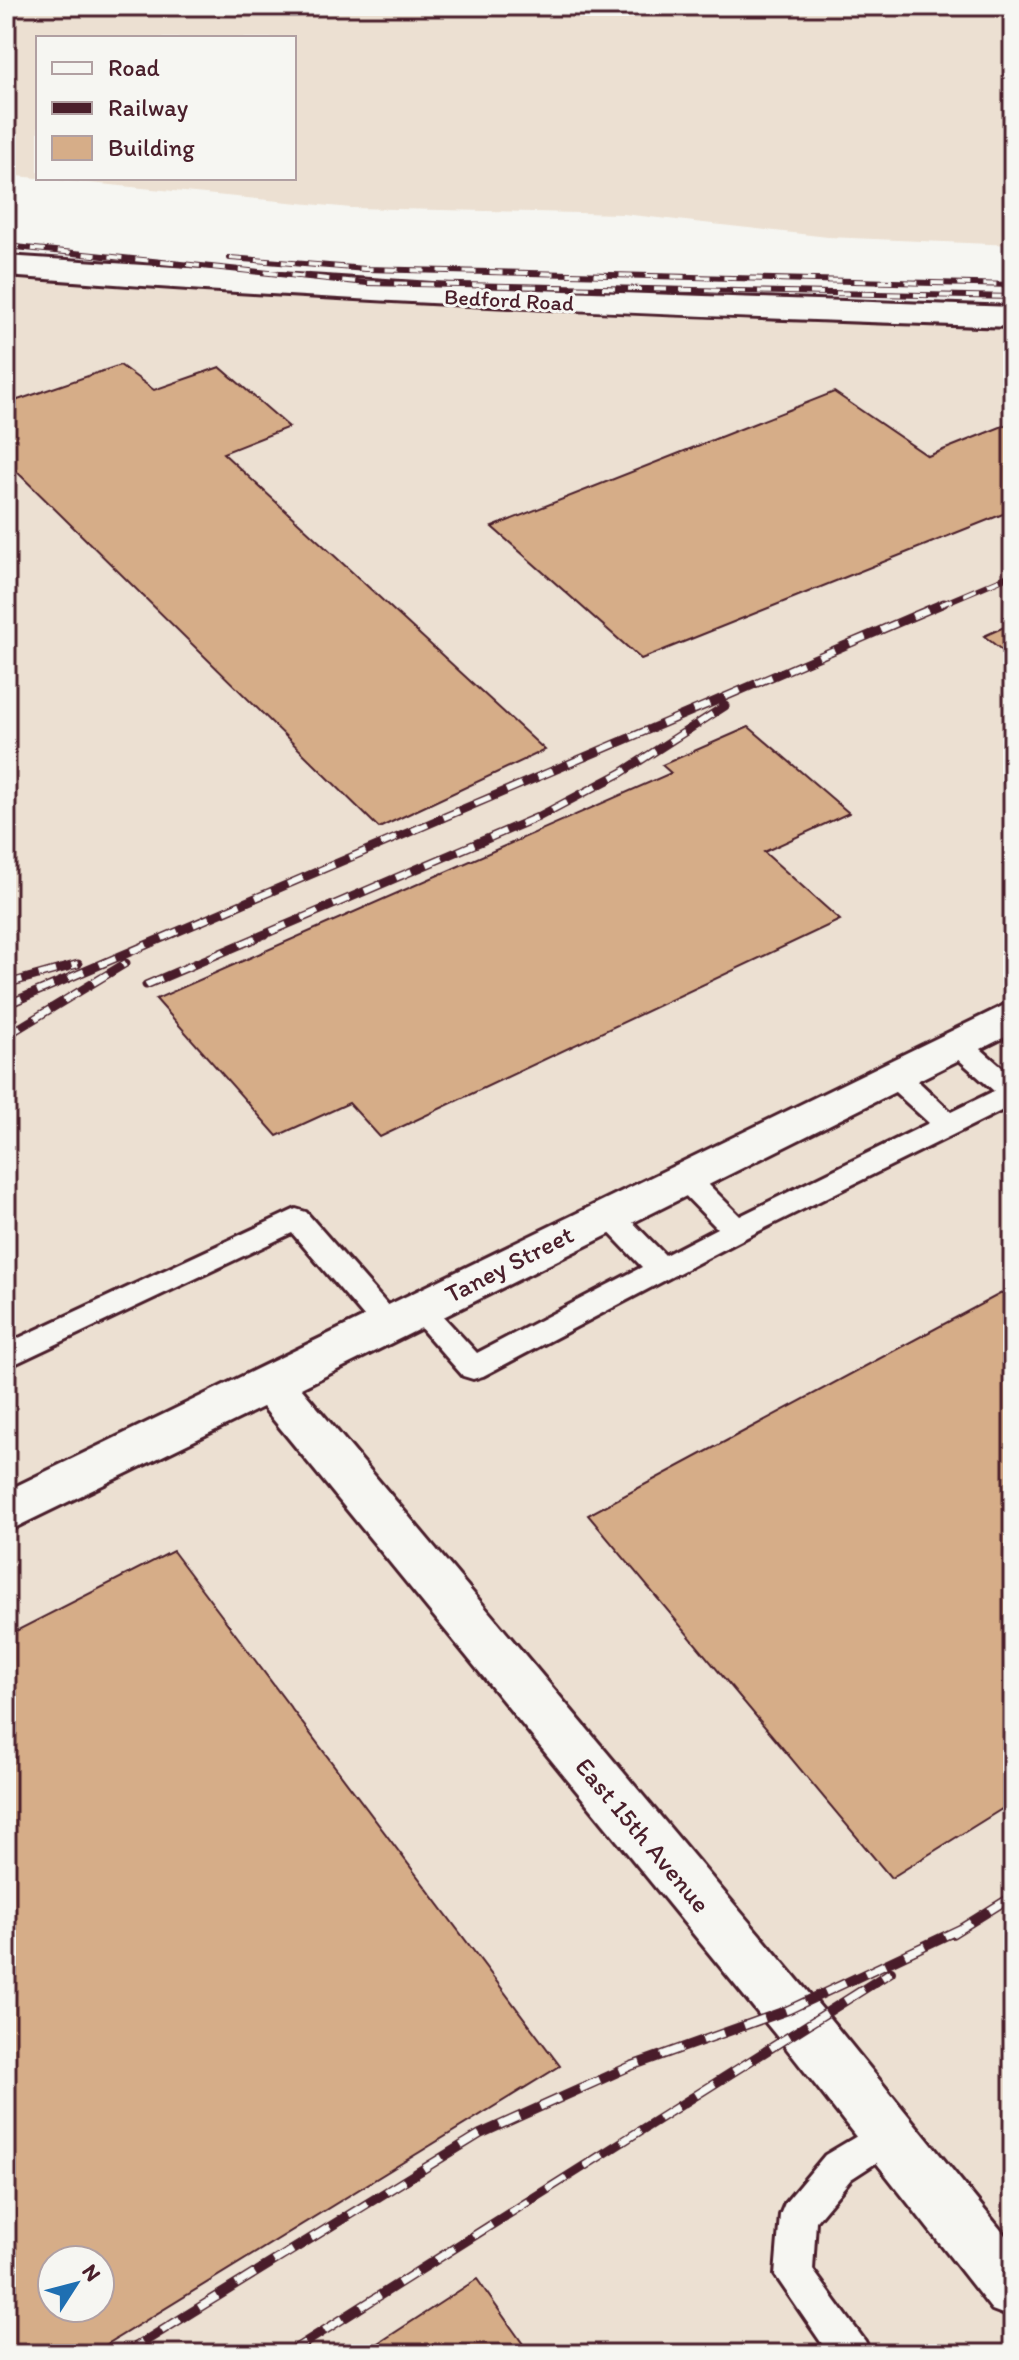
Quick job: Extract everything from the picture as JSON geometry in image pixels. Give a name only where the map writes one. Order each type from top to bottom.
[{"type":"street","name":"Bedford Road","points":[[6,266],[315,290],[567,304],[1013,317]]},
{"type":"street","name":"Taney Street","points":[[6,1513],[1012,1016]]},
{"type":"street","name":"East 15th Avenue","points":[[270,1383],[889,2134],[1013,2290]]},
{"type":"lane","points":[[6,1357],[296,1219],[403,1317],[473,1368],[737,1230],[1013,1093],[957,1043]]},
{"type":"lane","points":[[894,1075],[949,1126]]},
{"type":"lane","points":[[683,1176],[737,1230]]},
{"type":"lane","points":[[608,1214],[662,1270]]},
{"type":"lane","points":[[852,2354],[794,2275],[798,2215],[838,2167],[889,2134]]},
{"type":"shaded area","points":[[6,6],[1013,6],[1013,245],[828,237],[623,214],[351,208],[58,180],[296,180],[296,36],[36,36],[36,178],[6,175]]},
{"type":"shaded area","points":[[6,265],[1013,316],[1013,2354],[6,2354]]},
{"type":"building","points":[[120,365],[154,390],[220,367],[289,427],[223,453],[545,750],[379,828],[6,461],[6,404]]},
{"type":"building","points":[[834,392],[928,456],[1013,422],[1013,510],[641,659],[492,527]]},
{"type":"building","points":[[1013,623],[1013,659],[984,636]]},
{"type":"building","points":[[749,727],[849,813],[764,852],[840,920],[380,1137],[349,1103],[277,1136],[156,999],[671,773],[662,765]]},
{"type":"building","points":[[1013,1287],[1013,1802],[891,1878],[588,1515]]},
{"type":"building","points":[[173,1551],[560,2066],[91,2354],[6,2354],[6,2088],[11,2085],[6,2077],[6,1636]]},
{"type":"building","points":[[477,2279],[530,2354],[362,2354]]},
{"type":"railway","points":[[6,246],[367,283],[1013,297]]},
{"type":"railway","points":[[230,258],[366,269],[1013,285]]},
{"type":"railway","points":[[940,605],[1013,574]]},
{"type":"railway","points":[[6,1005],[944,603]]},
{"type":"railway","points":[[146,985],[538,817],[621,773],[725,706]]},
{"type":"railway","points":[[6,1036],[126,963]]},
{"type":"railway","points":[[6,984],[78,964]]},
{"type":"railway","points":[[952,1934],[1013,1896]]},
{"type":"railway","points":[[124,2354],[480,2134],[631,2066],[788,2010],[960,1929]]},
{"type":"railway","points":[[287,2354],[891,1972]]}]
